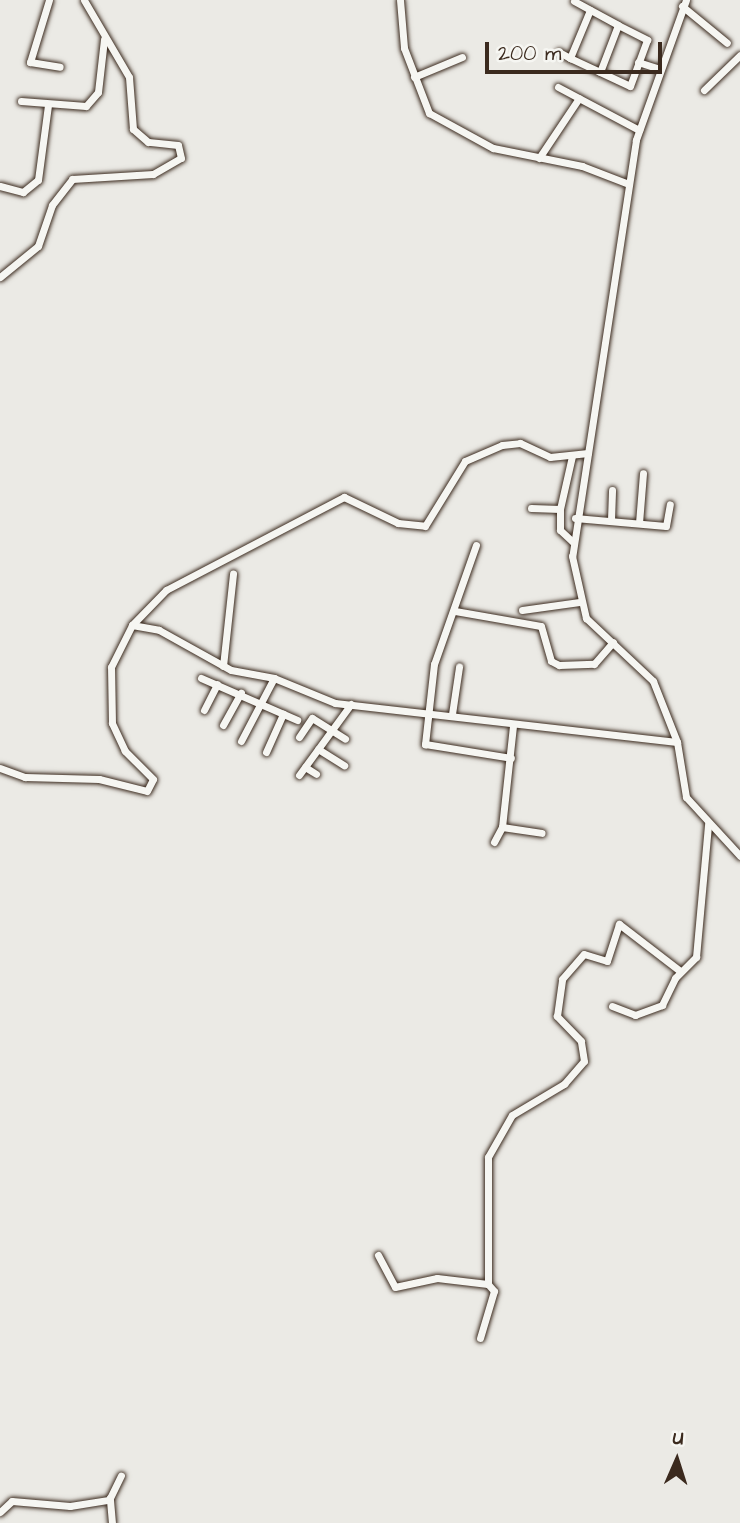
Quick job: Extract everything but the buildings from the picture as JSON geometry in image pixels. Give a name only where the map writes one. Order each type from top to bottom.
[{"type":"street","points":[[60,0],[49,2],[30,62],[60,67]]},
{"type":"street","points":[[0,278],[38,246],[52,205],[72,179],[153,174],[181,158],[178,145],[148,142],[133,129],[129,77],[104,39],[84,0]]},
{"type":"street","points":[[400,0],[414,77],[425,107],[446,126],[493,148],[539,158],[629,184]]},
{"type":"street","points":[[559,52],[630,86],[647,40],[574,1]]},
{"type":"street","points":[[727,43],[684,3],[657,68],[639,130],[629,184],[573,542],[579,602],[594,628],[646,670],[677,742],[682,788],[708,824],[740,856]]},
{"type":"street","points":[[570,58],[590,10]]},
{"type":"street","points":[[600,72],[618,25]]},
{"type":"street","points":[[21,101],[86,106],[97,95],[104,39]]},
{"type":"street","points":[[704,90],[740,55]]},
{"type":"street","points":[[414,77],[462,57]]},
{"type":"street","points":[[638,62],[657,68]]},
{"type":"street","points":[[558,87],[639,130]]},
{"type":"street","points":[[539,158],[579,98]]},
{"type":"street","points":[[0,187],[23,192],[38,180],[48,105]]},
{"type":"street","points":[[0,768],[25,777],[99,779],[146,791],[153,779],[125,751],[110,712],[111,667],[132,625],[166,590],[337,499],[353,497],[383,517],[420,528],[429,523],[473,455],[520,443],[550,457],[588,453]]},
{"type":"street","points":[[572,456],[561,509],[560,530],[573,542]]},
{"type":"street","points":[[639,523],[643,473]]},
{"type":"street","points":[[611,520],[612,490]]},
{"type":"street","points":[[575,517],[668,526],[670,504]]},
{"type":"street","points":[[531,508],[561,509]]},
{"type":"street","points":[[476,545],[455,611],[434,664],[427,745],[511,758]]},
{"type":"street","points":[[223,666],[233,574]]},
{"type":"street","points":[[522,610],[579,602]]},
{"type":"street","points":[[455,611],[541,626],[551,661],[559,664],[594,664],[613,642]]},
{"type":"street","points":[[132,625],[159,631],[223,666],[274,677],[317,698],[430,711],[513,726],[677,742]]},
{"type":"street","points":[[452,715],[459,667]]},
{"type":"street","points":[[241,741],[274,677]]},
{"type":"street","points":[[201,678],[297,720]]},
{"type":"street","points":[[204,710],[217,684]]},
{"type":"street","points":[[223,725],[241,694]]},
{"type":"street","points":[[299,775],[351,704]]},
{"type":"street","points":[[266,752],[283,714]]},
{"type":"street","points":[[299,737],[312,718],[345,739]]},
{"type":"street","points":[[494,842],[502,827],[513,726]]},
{"type":"street","points":[[318,749],[344,765]]},
{"type":"street","points":[[305,767],[316,774]]},
{"type":"street","points":[[612,1006],[635,1015],[662,1005],[680,971],[699,951],[694,926],[708,824]]},
{"type":"street","points":[[502,827],[542,833]]},
{"type":"street","points":[[488,1284],[488,1157],[512,1115],[564,1084],[584,1061],[581,1041],[557,1016],[562,979],[584,954],[607,961],[619,924],[680,971]]},
{"type":"street","points":[[377,1255],[395,1287],[438,1278],[488,1284],[495,1291],[480,1338]]},
{"type":"street","points":[[112,1523],[109,1500],[121,1475]]},
{"type":"street","points":[[0,1512],[12,1501],[70,1506],[109,1500]]}]
